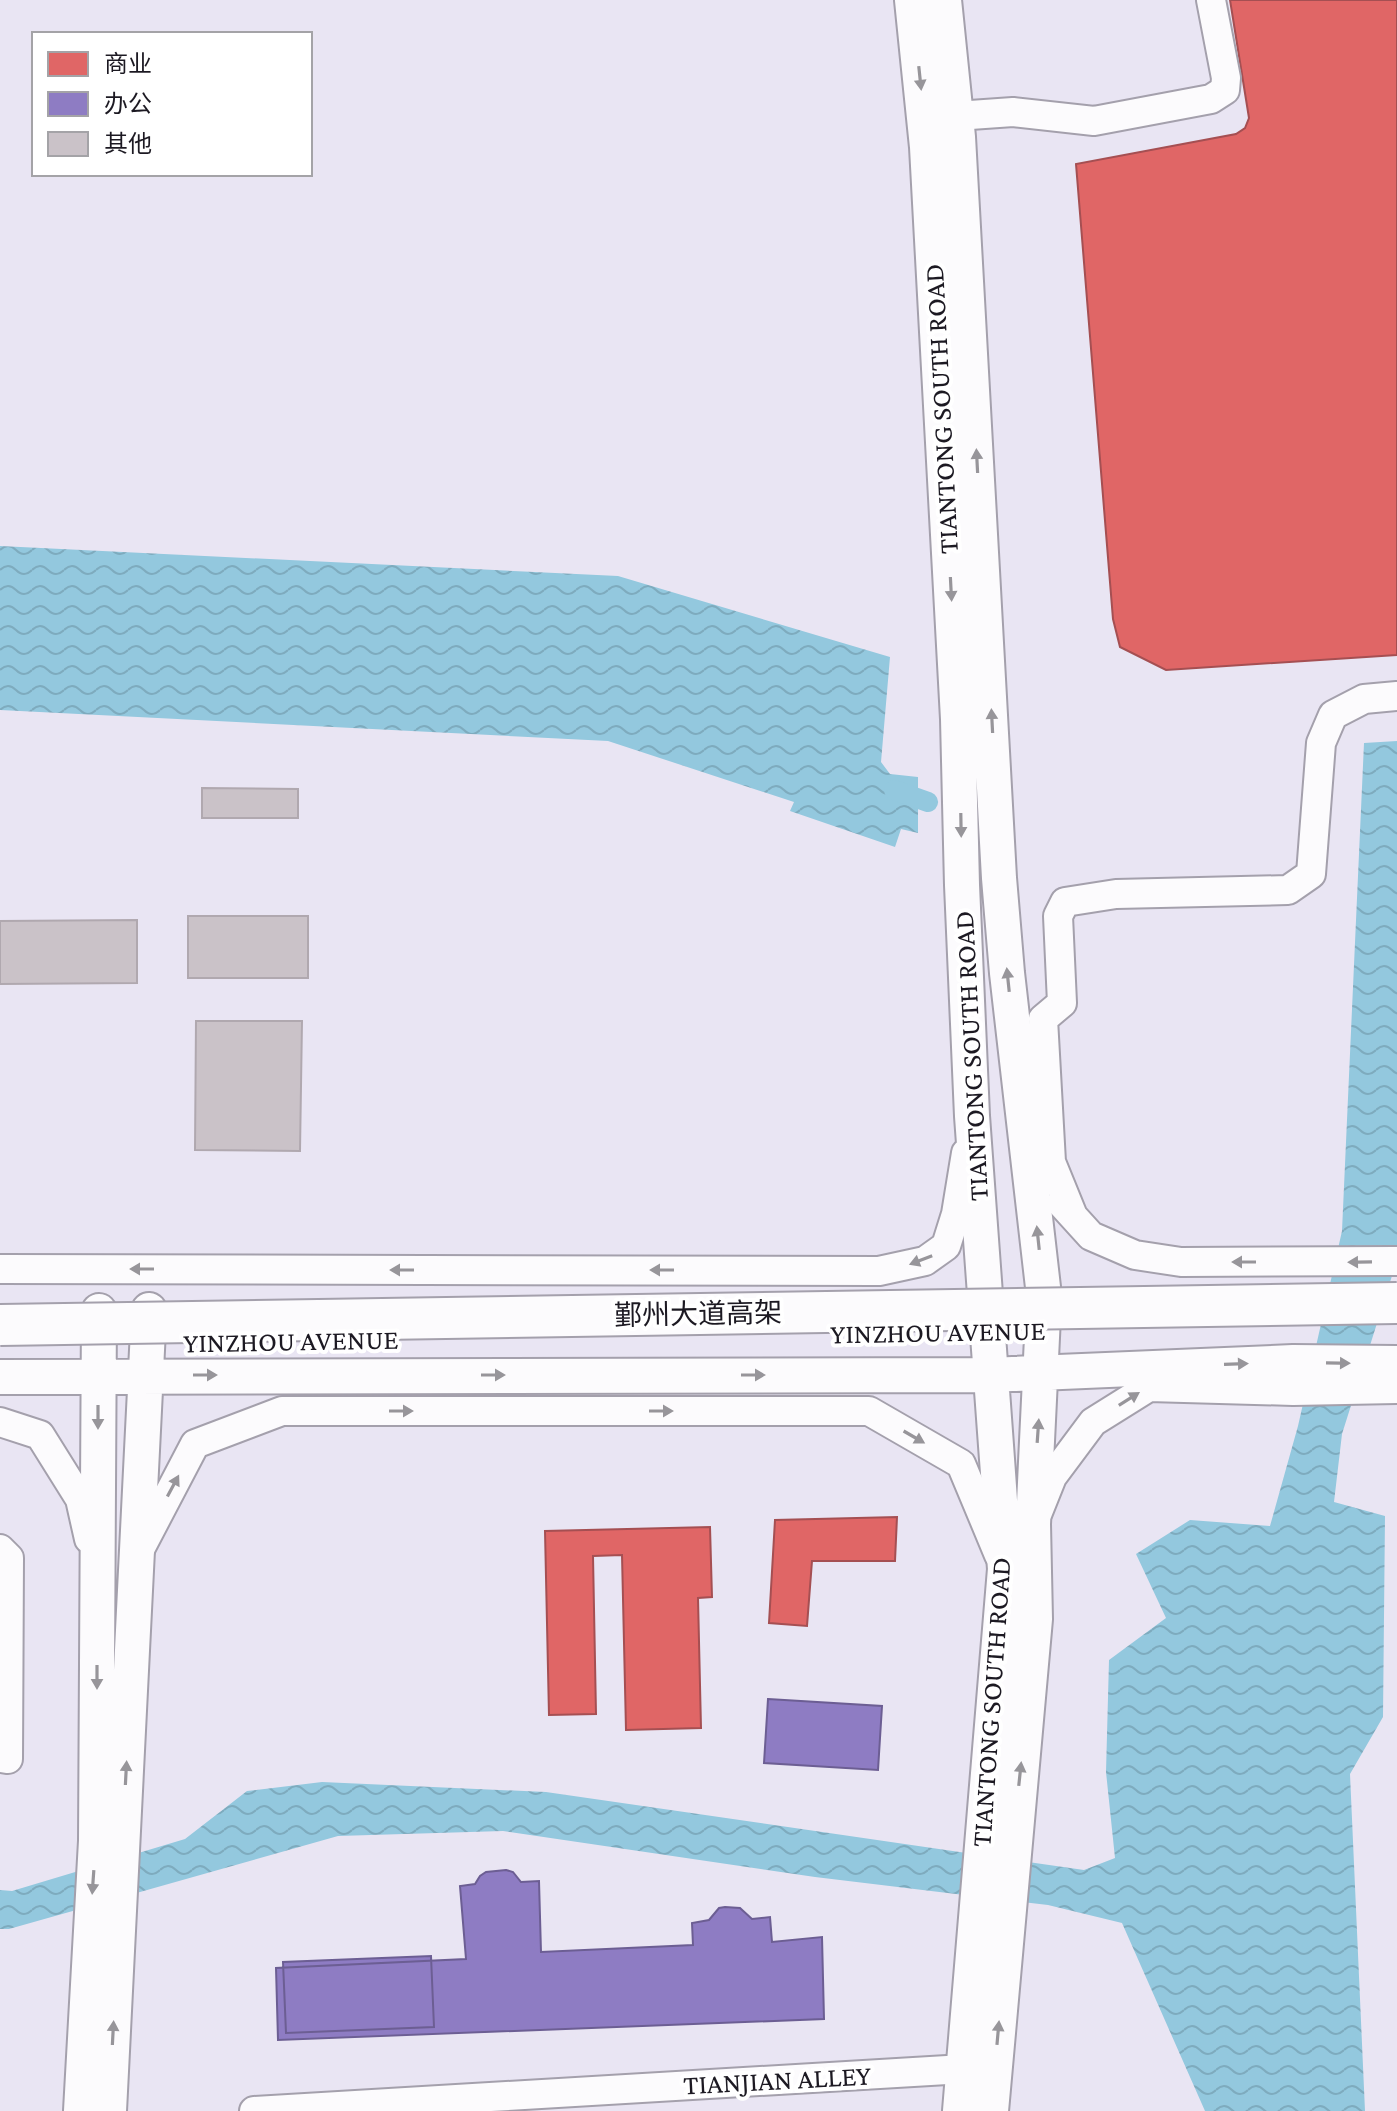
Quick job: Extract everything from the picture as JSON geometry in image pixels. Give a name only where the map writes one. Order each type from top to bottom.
[{"type":"highway","name":"鄞州大道高架","points":[[0,1325],[1397,1303]]},
{"type":"highway","name":"YINZHOU AVENUE","points":[[0,1344],[1397,1326]]},
{"type":"main road","name":"TIANTONG SOUTH ROAD","points":[[912,0],[927,147],[958,719],[972,1116],[1005,1569],[960,2111]]},
{"type":"main road","name":"TIANTONG SOUTH ROAD","points":[[944,0],[956,116],[999,878],[1044,1296],[1033,1524],[1035,1619],[991,2111]]},
{"type":"main road","name":"YINZHOU AVENUE","points":[[0,1312],[1044,1296],[1397,1285]]},
{"type":"main road","points":[[109,2111],[149,1310]]},
{"type":"main road","points":[[81,2111],[96,1841],[99,1311]]},
{"type":"main road","name":"YINZHOU AVENUE","points":[[0,1377],[990,1375],[1042,1372],[1387,1376]]},
{"type":"street","points":[[956,116],[1013,112],[1094,121],[1211,99],[1225,90],[1226,78],[1211,0]]},
{"type":"street","points":[[1073,1216],[1051,1162],[1043,1019],[1062,1003],[1058,916],[1065,902],[1116,894],[1288,890],[1311,874],[1321,743],[1333,715],[1364,699],[1397,696]]},
{"type":"street","points":[[1025,1115],[1029,1154],[1056,1197],[1091,1236],[1135,1255],[1181,1262],[1397,1261]]},
{"type":"street","points":[[0,1269],[879,1271],[925,1261],[946,1246],[956,1214],[972,1116]]},
{"type":"street","points":[[1033,1524],[1052,1477],[1093,1422],[1149,1387],[1293,1376]]},
{"type":"street","points":[[137,1555],[195,1444],[282,1411],[869,1411],[961,1464],[1005,1569]]},
{"type":"street","points":[[0,1422],[40,1435],[80,1499],[97,1576]]},
{"type":"street","points":[[0,1549],[9,1558],[8,1759],[0,1758]]},
{"type":"street","name":"TIANJIAN ALLEY","points":[[254,2111],[964,2069]]},
{"type":"water","points":[[0,546],[618,576],[890,657],[881,762],[890,774],[918,777],[918,833],[901,829],[895,847],[790,811],[794,802],[608,741],[0,710]]},
{"type":"water","points":[[1397,741],[1397,1260],[1342,1434],[1334,1502],[1385,1516],[1383,1717],[1350,1774],[1365,2111],[1205,2111],[1122,1923],[1048,1905],[815,1877],[503,1831],[338,1836],[0,1929],[0,1890],[12,1891],[185,1839],[247,1791],[322,1782],[546,1792],[1084,1870],[1115,1858],[1106,1772],[1109,1660],[1166,1618],[1136,1554],[1190,1520],[1270,1526],[1298,1426],[1342,1231],[1364,743]]},
{"type":"building: 商业","points":[[1230,0],[1397,0],[1397,655],[1166,670],[1120,647],[1113,619],[1076,164],[1236,134],[1245,128],[1249,118]]},
{"type":"building: 商业","points":[[897,1517],[895,1561],[812,1561],[807,1626],[769,1623],[775,1520]]},
{"type":"building: 商业","points":[[710,1527],[712,1597],[698,1598],[701,1728],[626,1730],[622,1555],[593,1556],[596,1714],[549,1715],[545,1531]]},
{"type":"building: 办公","points":[[768,1699],[882,1706],[878,1770],[764,1763]]},
{"type":"building: 办公","points":[[486,1872],[513,1872],[521,1882],[539,1881],[541,1952],[693,1945],[692,1923],[709,1920],[719,1908],[725,1907],[740,1908],[752,1919],[770,1917],[772,1942],[822,1937],[824,2019],[278,2040],[276,1968],[466,1959],[460,1886],[475,1884]]},
{"type":"building: 办公","points":[[431,1956],[434,2027],[286,2033],[283,1962]]},
{"type":"building: 其他","points":[[202,788],[298,789],[298,818],[202,818]]},
{"type":"building: 其他","points":[[188,916],[308,916],[308,978],[188,978]]},
{"type":"building: 其他","points":[[137,920],[137,983],[0,984],[0,921]]},
{"type":"building: 其他","points":[[196,1021],[302,1021],[300,1151],[195,1150]]},
{"type":"waterway","points":[[894,790],[928,802]]}]
